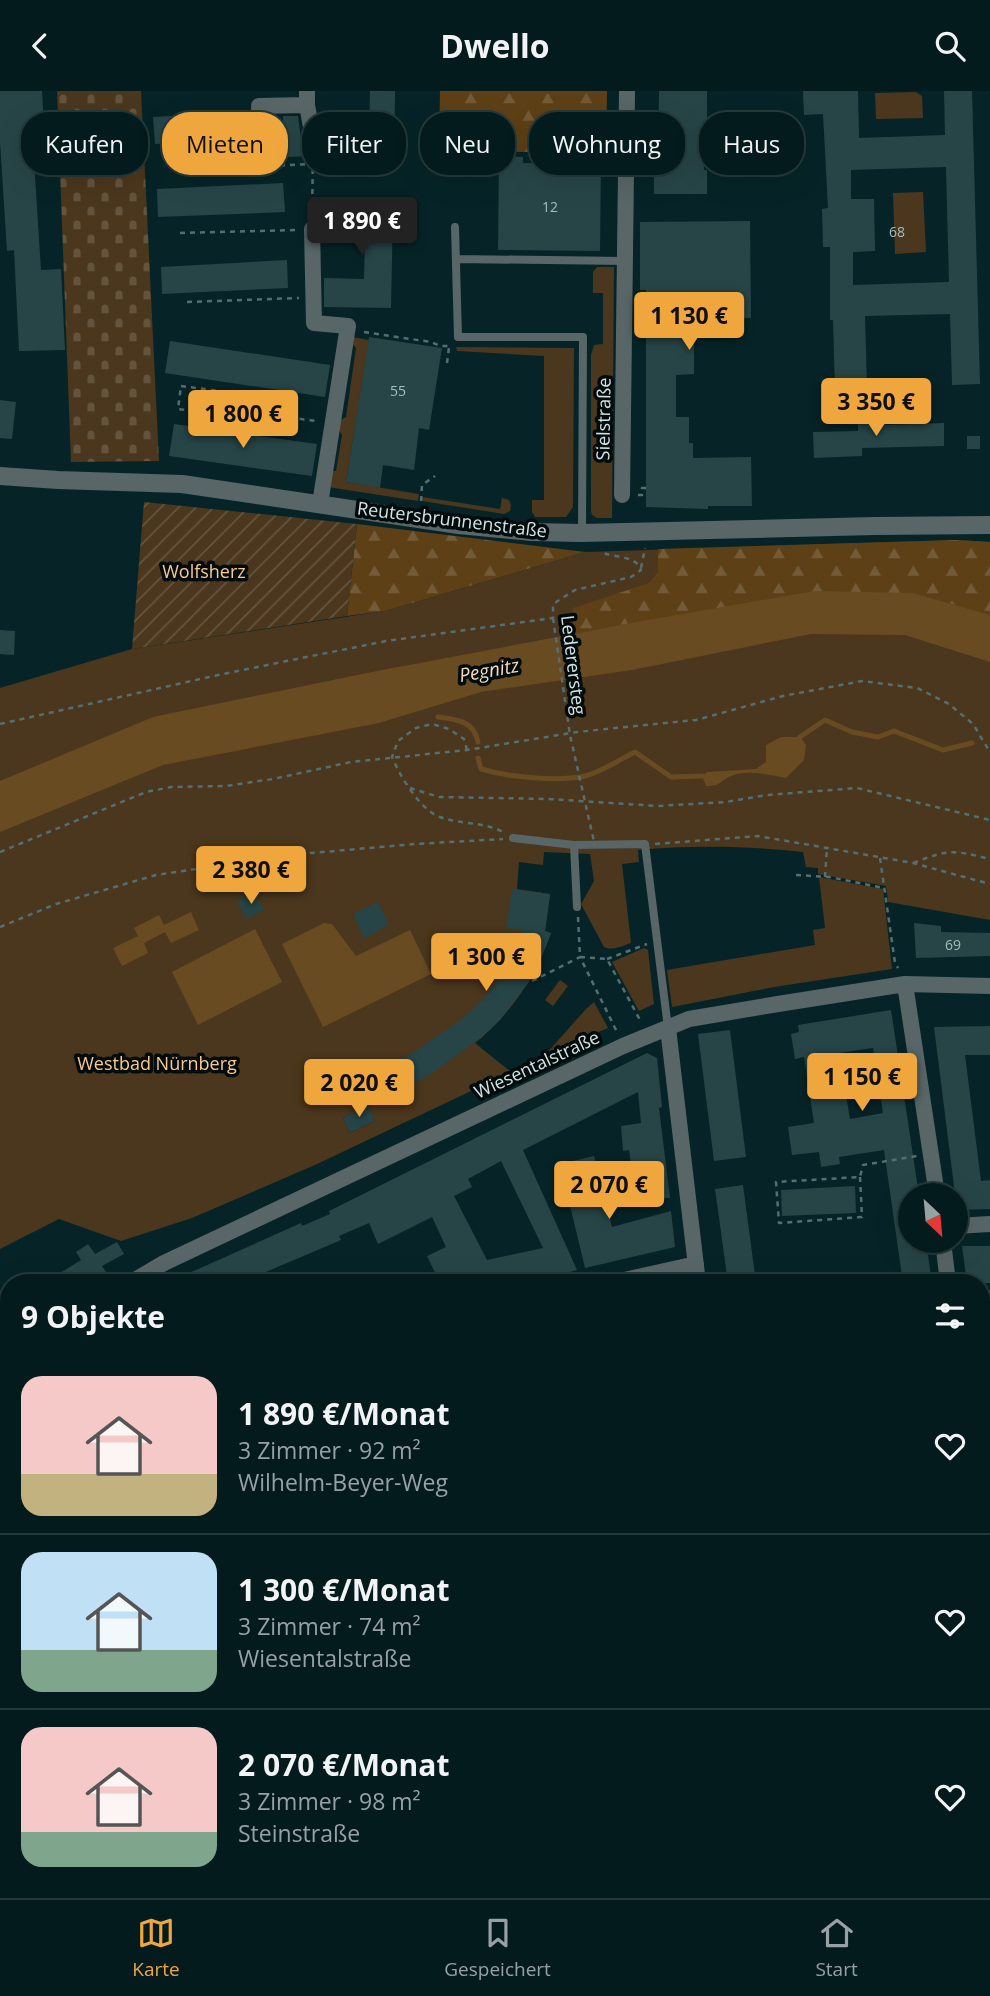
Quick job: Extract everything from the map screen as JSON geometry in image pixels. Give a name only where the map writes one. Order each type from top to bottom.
[{"type":"street","name":"Sielstraße","points":[[622,495],[627,91]]},
{"type":"street","points":[[259,112],[259,106],[307,98]]},
{"type":"street","points":[[312,229],[314,323],[348,326],[320,504]]},
{"type":"street","name":"Reutersbrunnenstraße","points":[[0,476],[58,481],[182,484],[503,530],[601,533],[990,525]]},
{"type":"street","points":[[905,984],[935,1183]]},
{"type":"street","name":"Wiesentalstraße","points":[[145,1274],[623,1046],[689,1019],[905,984],[990,986]]},
{"type":"street","points":[[668,1028],[697,1274]]},
{"type":"street","points":[[968,1225],[990,1224]]},
{"type":"street","points":[[944,1253],[947,1274]]},
{"type":"street","points":[[649,1274],[696,1263]]},
{"type":"lane","points":[[455,227],[457,337],[583,337],[582,533]]},
{"type":"lane","points":[[457,259],[625,261]]},
{"type":"lane","points":[[513,838],[595,846],[645,844],[668,1028]]},
{"type":"lane","points":[[574,845],[577,907]]},
{"type":"path","points":[[180,233],[312,229],[314,175]]},
{"type":"path","points":[[187,302],[314,297]]},
{"type":"path","points":[[348,326],[366,333],[449,347],[447,363]]},
{"type":"path","points":[[181,386],[242,394],[240,411],[239,417],[178,409],[181,386]]},
{"type":"path","points":[[240,411],[333,423]]},
{"type":"path","points":[[418,518],[422,485],[435,476]]},
{"type":"path","points":[[642,481],[642,495]]},
{"type":"path","points":[[601,533],[601,548],[606,554],[633,560],[641,568]]},
{"type":"path","points":[[641,568],[645,548]]},
{"type":"path","name":"Lederersteg","points":[[595,846],[570,735],[553,604],[575,590],[631,577],[641,568]]},
{"type":"path","points":[[0,725],[218,675],[373,644],[553,618]]},
{"type":"path","points":[[0,852],[146,792],[171,787],[226,786],[351,762],[467,750],[577,732],[696,720],[783,696],[862,681],[917,688],[949,704],[973,725],[990,753]]},
{"type":"path","points":[[467,750],[464,739],[449,729],[432,724],[416,728],[398,741],[392,757],[398,773],[427,810],[440,817],[493,826],[513,838]]},
{"type":"path","points":[[410,788],[439,797],[549,799],[657,806],[726,802],[767,795],[857,788],[990,820]]},
{"type":"path","points":[[645,844],[758,836],[913,863],[990,884]]},
{"type":"path","points":[[0,926],[56,904],[156,875],[288,855],[415,843],[513,838]]},
{"type":"path","points":[[825,877],[827,848]]},
{"type":"path","points":[[913,863],[950,851],[990,859]]},
{"type":"path","points":[[880,858],[895,963],[905,984]]},
{"type":"path","points":[[796,875],[825,877],[884,888]]},
{"type":"path","points":[[577,907],[580,957],[623,1046]]},
{"type":"path","points":[[532,981],[580,957],[607,959],[657,943]]},
{"type":"path","points":[[607,959],[648,1036]]},
{"type":"path","points":[[860,1177],[776,1182],[779,1223],[862,1217],[860,1177],[863,1164],[930,1153]]},
{"type":"green space","points":[[57,91],[141,91],[142,112],[58,112]]},
{"type":"green space","points":[[440,91],[607,91],[607,112],[529,112],[529,152],[515,152],[515,112],[440,112]]},
{"type":"green space","points":[[916,92],[922,96],[923,118],[876,119],[875,93]]},
{"type":"green space","points":[[60,175],[145,175],[159,461],[71,462]]},
{"type":"green space","points":[[923,192],[926,252],[895,254],[893,193]]},
{"type":"green space","points":[[597,267],[614,267],[612,518],[597,518],[591,511],[591,355],[594,345],[603,344],[603,293],[593,293],[593,272]]},
{"type":"green space","points":[[352,337],[369,340],[346,482],[419,494],[418,501],[328,487],[331,471],[336,471],[342,435],[338,428],[339,421],[346,417],[356,348],[351,342]]},
{"type":"green space","points":[[456,347],[574,348],[573,507],[566,517],[535,517],[532,512],[532,500],[544,500],[544,356],[457,351]]},
{"type":"green space","points":[[422,497],[500,509],[502,498],[509,500],[511,505],[510,511],[504,514],[422,501]]},
{"type":"green space","name":"Wolfsherz","points":[[144,502],[357,524],[347,616],[132,649]]},
{"type":"green space","points":[[357,524],[585,552],[385,611],[347,616]]},
{"type":"green space","name":"Westbad Nürnberg","points":[[957,540],[990,542],[990,920],[888,902],[886,886],[818,874],[818,868],[806,867],[803,852],[762,848],[659,848],[638,850],[639,862],[622,864],[631,943],[618,948],[607,948],[581,904],[594,881],[590,854],[544,852],[543,865],[519,862],[517,889],[550,894],[545,931],[551,933],[538,964],[521,993],[500,1020],[475,1043],[511,1072],[315,1165],[192,1218],[121,1241],[59,1219],[0,1249],[0,688],[132,649],[385,611],[585,552]],"holes":[[[368,1107],[375,1121],[350,1133],[343,1118]]]},
{"type":"green space","points":[[957,540],[990,542],[990,615],[913,593],[631,623],[573,634],[573,608],[649,583],[658,572],[658,549]]},
{"type":"green space","points":[[819,877],[883,889],[892,969],[774,987],[672,1007],[667,970],[815,945],[813,930],[825,928]]},
{"type":"green space","points":[[644,948],[648,950],[654,1004],[639,1011],[612,962]]},
{"type":"green space","points":[[560,980],[568,986],[553,1006],[545,1000]]},
{"type":"green space","points":[[594,1002],[608,1028],[546,1054],[586,1009]]},
{"type":"water","name":"Pegnitz","points":[[815,591],[913,593],[990,615],[990,662],[905,635],[811,634],[632,670],[481,692],[379,723],[163,765],[0,832],[0,781],[153,717],[372,672]]},
{"type":"water","points":[[781,737],[800,737],[806,745],[804,760],[786,778],[744,773],[706,786],[702,776],[707,772],[756,769],[766,762],[766,745]]},
{"type":"water","points":[[191,912],[199,930],[171,943],[165,932],[144,943],[148,953],[122,966],[113,948],[138,936],[134,928],[159,915],[164,925]]},
{"type":"water","points":[[324,923],[332,924],[356,956],[410,930],[431,974],[323,1027],[282,944]]},
{"type":"water","points":[[255,929],[282,982],[198,1025],[172,972]]},
{"type":"building","points":[[0,91],[42,91],[43,112],[21,112],[21,175],[35,175],[41,270],[61,269],[65,350],[19,351],[14,250],[7,251],[0,142]]},
{"type":"building","points":[[370,91],[395,91],[395,112],[370,112]]},
{"type":"building","points":[[659,91],[707,91],[707,112],[699,112],[699,175],[707,175],[707,194],[654,194],[654,175],[685,175],[685,112],[659,112]]},
{"type":"building","points":[[803,91],[858,91],[859,138],[945,135],[944,91],[972,91],[980,384],[952,385],[950,314],[865,316],[867,387],[835,388],[833,320],[830,320],[830,247],[823,247],[822,209],[828,208],[823,114],[804,115]],"holes":[[[946,167],[949,282],[853,285],[853,252],[875,251],[874,199],[851,199],[851,170]]]},
{"type":"building","points":[[288,116],[298,116],[302,157],[288,157]]},
{"type":"building","points":[[153,117],[162,117],[162,144],[155,144]]},
{"type":"building","points":[[515,157],[523,157],[523,163],[529,163],[529,175],[601,175],[600,251],[498,250],[499,175],[515,175]]},
{"type":"building","points":[[283,183],[285,212],[158,217],[157,189]]},
{"type":"building","points":[[320,208],[393,209],[391,308],[324,307],[324,278],[364,279],[365,238],[323,238]]},
{"type":"building","points":[[750,221],[751,318],[715,319],[715,335],[694,335],[694,374],[676,375],[676,417],[689,417],[689,443],[693,443],[693,458],[751,457],[752,506],[708,506],[708,509],[646,507],[646,290],[640,290],[640,222]]},
{"type":"building","points":[[287,260],[288,288],[162,294],[161,267]]},
{"type":"building","points":[[369,337],[442,348],[429,430],[419,428],[414,470],[383,465],[380,488],[346,482]]},
{"type":"building","points":[[170,341],[330,365],[325,397],[165,373]]},
{"type":"building","points":[[0,400],[16,402],[12,439],[0,438]]},
{"type":"building","points":[[858,417],[885,417],[886,425],[944,423],[944,446],[862,448],[862,456],[814,458],[813,432],[858,431]]},
{"type":"building","points":[[174,424],[317,444],[312,476],[169,456]]},
{"type":"building","points":[[967,436],[980,436],[980,449],[967,449]]},
{"type":"building","points":[[0,630],[15,631],[14,655],[0,654]]},
{"type":"building","points":[[512,889],[550,894],[545,931],[551,933],[535,974],[500,1020],[481,1038],[431,1074],[399,1092],[386,1067],[416,1051],[463,1018],[480,1003],[510,962],[523,930],[506,928]]},
{"type":"building","points":[[255,892],[264,910],[246,919],[237,901]]},
{"type":"building","points":[[378,902],[389,925],[364,938],[353,914]]},
{"type":"building","points":[[914,923],[941,926],[941,932],[990,933],[990,956],[916,958]]},
{"type":"building","points":[[891,1010],[917,1183],[898,1183],[898,1248],[884,1150],[839,1157],[840,1164],[821,1167],[819,1152],[792,1155],[788,1127],[814,1123],[804,1057],[795,1059],[791,1034],[799,1032],[798,1025]],"holes":[[[873,1048],[883,1113],[850,1119],[839,1053]]]},
{"type":"building","points":[[990,1026],[990,1055],[965,1055],[981,1181],[990,1180],[990,1209],[968,1210],[968,1183],[954,1183],[934,1027]]},
{"type":"building","points":[[730,1030],[746,1157],[714,1161],[698,1034]]},
{"type":"building","points":[[647,1053],[657,1058],[662,1107],[659,1108],[670,1198],[636,1198],[629,1150],[623,1151],[621,1126],[641,1123],[638,1092],[523,1150],[577,1270],[563,1274],[436,1274],[427,1256],[446,1247],[432,1217],[378,1244],[369,1223],[339,1236],[341,1240],[261,1274],[187,1274],[301,1223],[302,1226],[330,1214],[329,1211]],"holes":[[[501,1161],[543,1248],[487,1260],[454,1196],[472,1187],[468,1179]]]},
{"type":"building","points":[[368,1106],[375,1121],[350,1133],[343,1118]]},
{"type":"building","points":[[594,1156],[612,1227],[671,1211],[675,1247],[585,1268],[560,1164]]},
{"type":"building","points":[[743,1185],[755,1274],[727,1274],[715,1189]]},
{"type":"building","points":[[855,1186],[856,1213],[782,1216],[781,1190]]},
{"type":"building","points":[[117,1242],[124,1254],[102,1266],[106,1272],[103,1274],[58,1274],[81,1260],[76,1252],[88,1244],[95,1254]]},
{"type":"building","points":[[968,1246],[990,1246],[990,1274],[966,1274],[963,1253],[968,1253]]},
{"type":"building","points":[[899,1253],[928,1253],[931,1274],[902,1274]]},
{"type":"waterway","points":[[438,717],[458,720],[468,725],[478,742]]},
{"type":"waterway","points":[[800,737],[825,720],[852,732],[878,737],[894,731],[943,750],[972,743]]},
{"type":"waterway","points":[[478,758],[481,769],[492,772],[560,779],[591,774],[635,752],[671,777],[702,776]]}]
